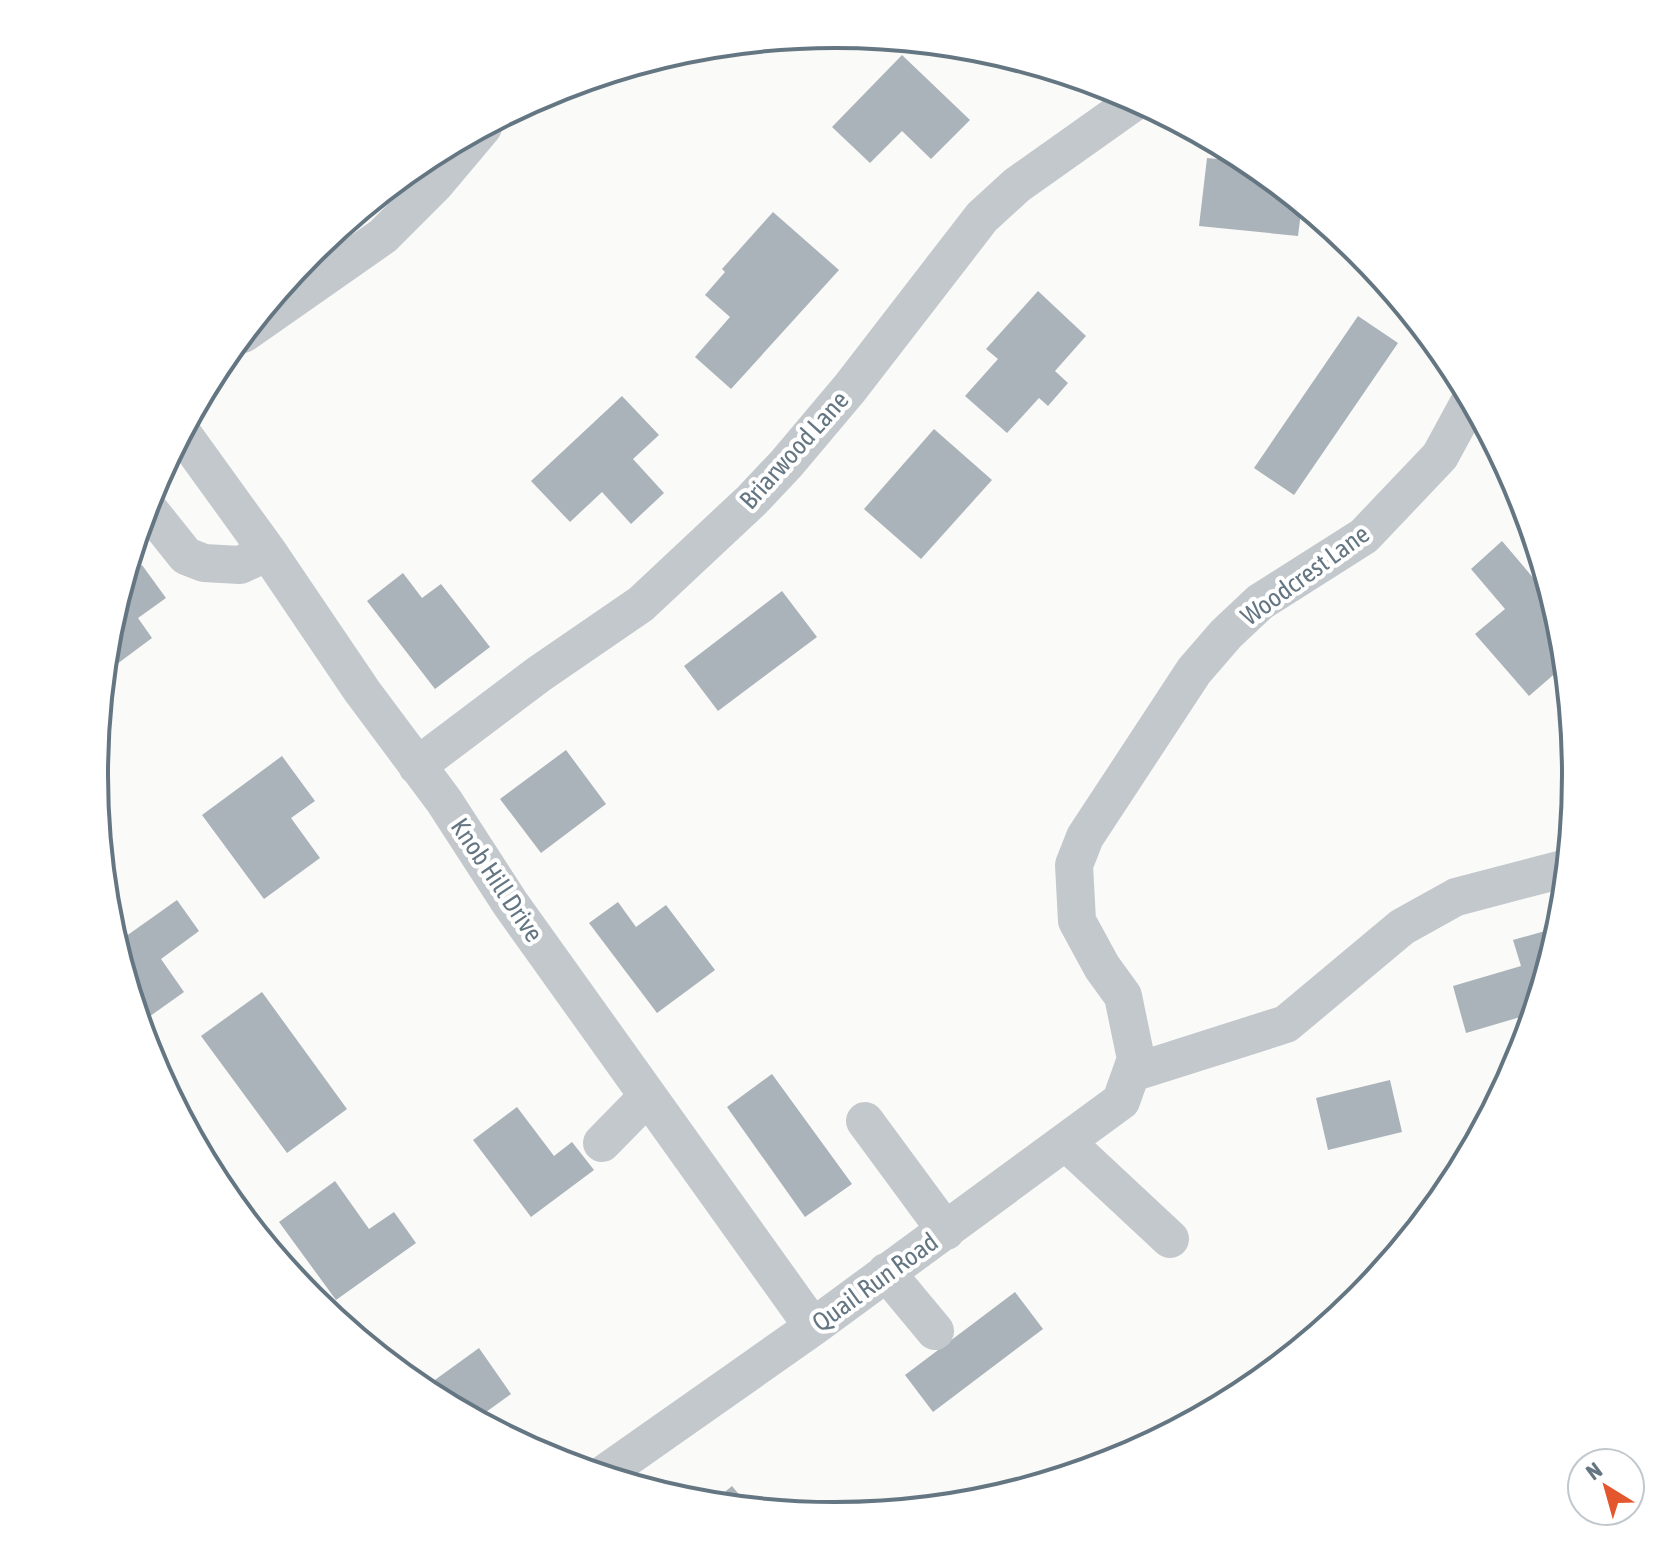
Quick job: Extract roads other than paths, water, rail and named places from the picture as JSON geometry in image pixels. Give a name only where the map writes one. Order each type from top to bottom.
[{"type":"street","name":"Briarwood Lane","points":[[417,766],[652,593],[786,464],[850,388],[982,217],[1017,185],[1125,108]]},
{"type":"street","points":[[276,311],[383,236],[464,150]]},
{"type":"street","name":"Woodcrest Lane","points":[[1132,1073],[1136,1059],[1123,996],[1102,967],[1077,921],[1074,865],[1085,837],[1194,671],[1226,634],[1260,602],[1364,536],[1440,456],[1464,411]]},
{"type":"street","name":"Knob Hill Drive","points":[[189,443],[519,916],[813,1327]]},
{"type":"street","points":[[154,520],[181,564],[240,565],[268,552]]},
{"type":"street","points":[[1132,1073],[1286,1024],[1402,927],[1456,897],[1556,871]]},
{"type":"street","name":"Quail Run Road","points":[[613,1468],[813,1327],[1121,1101],[1132,1073]]},
{"type":"street","points":[[602,1143],[648,1096]]},
{"type":"street","points":[[865,1121],[946,1231]]},
{"type":"street","points":[[1066,1142],[1170,1239]]},
{"type":"street","points":[[886,1272],[935,1331]]}]
